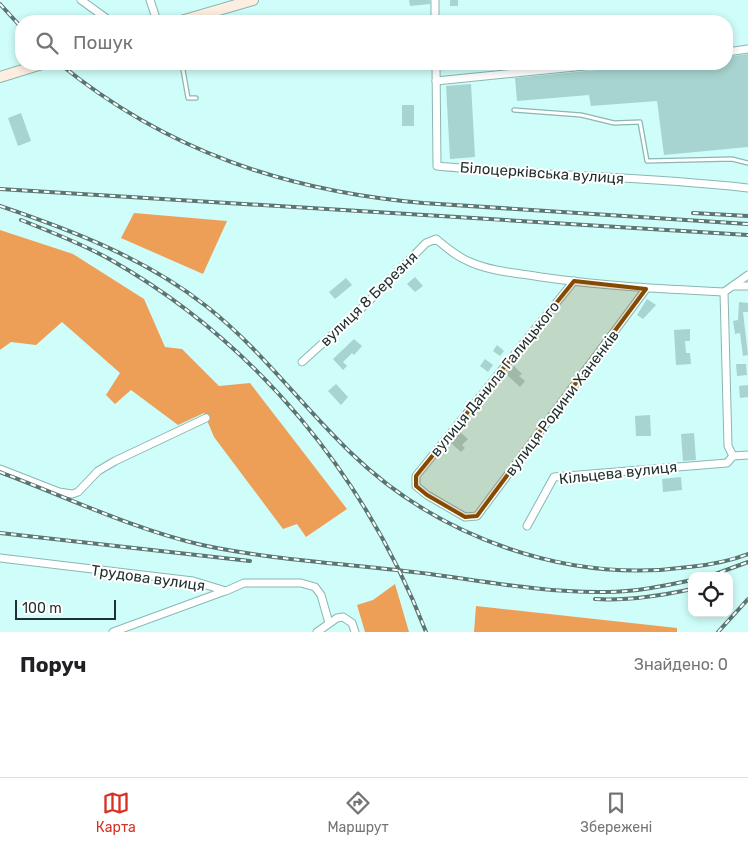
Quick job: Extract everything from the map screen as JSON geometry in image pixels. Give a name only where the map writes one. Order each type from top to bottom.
[{"type":"main road","points":[[202,15],[253,0]]},
{"type":"main road","points":[[0,77],[23,70]]},
{"type":"street","points":[[81,0],[102,15]]},
{"type":"street","points":[[150,0],[155,15]]},
{"type":"street","points":[[435,0],[435,15]]},
{"type":"street","points":[[733,51],[748,50]]},
{"type":"street","name":"Білоцерківська вулиця","points":[[436,70],[437,166],[490,171],[687,181],[748,188]]},
{"type":"street","points":[[436,81],[545,70]]},
{"type":"street","name":"вулиця 8 Березня","points":[[302,362],[365,306],[426,243],[436,239],[453,253],[469,262],[490,269],[574,281]]},
{"type":"street","points":[[574,281],[646,289],[724,292],[748,275]]},
{"type":"street","name":"вулиця Данила Галицького","points":[[477,516],[465,517],[427,495],[416,486],[416,476],[574,281]]},
{"type":"street","points":[[733,286],[748,286]]},
{"type":"street","name":"вулиця Родини Ханенків","points":[[477,516],[646,289]]},
{"type":"street","points":[[724,292],[728,446],[733,456]]},
{"type":"street","points":[[0,469],[66,494],[78,492],[98,471],[115,461],[206,418]]},
{"type":"street","name":"Кільцева вулиця","points":[[527,526],[554,476],[727,464],[733,456],[748,455]]},
{"type":"street","name":"Трудова вулиця","points":[[0,558],[193,581],[226,591],[244,583],[301,583],[315,587],[321,595],[329,623]]},
{"type":"street","points":[[112,632],[226,591]]},
{"type":"street","points":[[317,632],[343,616],[352,623],[355,632]]},
{"type":"lane","points":[[183,70],[188,98],[196,98]]},
{"type":"lane","points":[[514,110],[581,115],[614,124],[640,122],[647,162],[732,159],[748,163]]},
{"type":"highlighted area","points":[[574,281],[646,289],[477,516],[465,517],[427,495],[416,486],[416,476]]},
{"type":"shaded area","points":[[134,213],[227,221],[203,274],[121,238]]},
{"type":"shaded area","points":[[0,230],[73,254],[144,299],[165,347],[182,349],[219,386],[250,383],[347,509],[306,537],[297,524],[283,529],[214,437],[204,413],[178,425],[131,390],[115,404],[106,395],[120,373],[62,322],[36,345],[11,342],[0,350]]},
{"type":"shaded area","points":[[395,584],[409,632],[365,632],[357,605],[373,600]]},
{"type":"shaded area","points":[[476,606],[677,628],[677,632],[474,632]]},
{"type":"building","points":[[409,0],[430,0],[430,4],[410,6]]},
{"type":"building","points":[[450,0],[458,0],[458,6],[450,6]]},
{"type":"building","points":[[748,54],[748,147],[664,155],[657,101],[591,106],[589,95],[517,101],[515,78],[596,70],[733,70],[733,56]]},
{"type":"building","points":[[471,84],[475,157],[450,159],[446,86]]},
{"type":"building","points":[[402,105],[414,105],[414,126],[402,126]]},
{"type":"building","points":[[21,113],[31,141],[18,146],[8,118]]},
{"type":"building","points":[[415,277],[423,286],[415,292],[407,284]]},
{"type":"building","points":[[346,278],[352,285],[335,299],[329,292]]},
{"type":"building","points":[[647,299],[656,305],[643,319],[637,315]]},
{"type":"building","points":[[739,302],[748,303],[748,312],[743,312],[748,355],[743,356],[740,333],[735,334],[733,321],[738,320]]},
{"type":"building","points":[[690,329],[690,341],[685,341],[686,353],[690,353],[691,364],[676,365],[674,330]]},
{"type":"building","points":[[354,339],[362,346],[354,355],[352,353],[343,362],[347,366],[343,370],[333,359]]},
{"type":"building","points":[[497,345],[504,351],[500,356],[493,351]]},
{"type":"building","points":[[485,359],[493,365],[488,372],[480,366]]},
{"type":"building","points":[[736,364],[746,364],[747,375],[737,376]]},
{"type":"building","points":[[514,366],[522,374],[519,376],[525,381],[520,387],[506,374]]},
{"type":"building","points":[[336,384],[348,397],[341,405],[328,391]]},
{"type":"building","points":[[748,385],[748,397],[740,398],[739,386]]},
{"type":"building","points":[[650,415],[651,436],[636,436],[635,416]]},
{"type":"building","points":[[460,432],[468,439],[462,445],[465,448],[461,452],[451,443]]},
{"type":"building","points":[[694,433],[696,460],[683,461],[681,434]]},
{"type":"building","points":[[681,477],[682,490],[663,492],[662,479]]},
{"type":"railway","points":[[0,4],[15,20]]},
{"type":"railway","points":[[68,70],[143,121],[186,143],[230,162],[276,177],[324,188],[372,197],[423,203],[748,224]]},
{"type":"railway","points":[[0,189],[748,235]]},
{"type":"railway","points":[[0,206],[108,247],[183,289],[245,340],[350,452],[385,482],[423,508],[463,530],[506,548],[551,560],[597,568],[643,570],[689,567],[734,559],[748,554]]},
{"type":"railway","points":[[693,213],[748,216]]},
{"type":"railway","points":[[21,220],[67,238],[100,254],[164,293],[213,331],[259,373],[301,419],[338,468],[372,520],[401,575],[426,632]]},
{"type":"railway","points":[[0,472],[151,530],[202,545],[259,555],[562,591],[628,591],[688,581]]},
{"type":"railway","points":[[0,533],[250,561]]},
{"type":"railway","points":[[721,572],[748,562]]},
{"type":"railway","points":[[595,599],[644,597],[688,590]]},
{"type":"railway","points":[[718,632],[748,599]]}]
